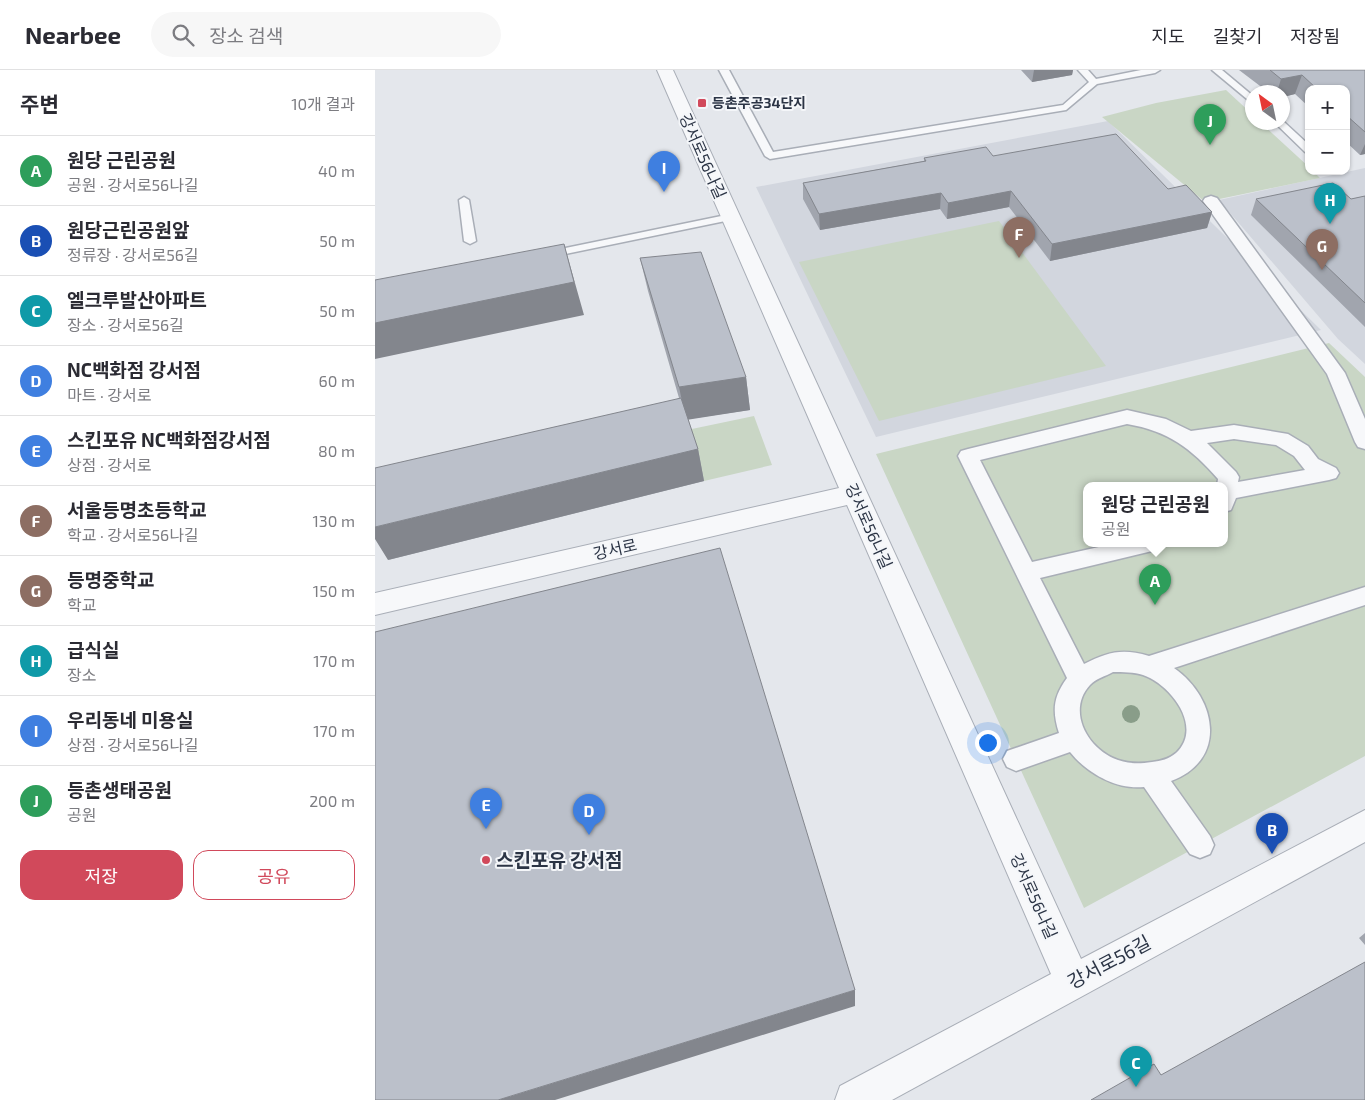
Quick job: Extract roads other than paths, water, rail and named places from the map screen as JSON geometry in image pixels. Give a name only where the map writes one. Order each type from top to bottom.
[{"type":"street","name":"강서로56나길","points":[[665,70],[1073,982]]},
{"type":"street","points":[[1211,200],[1335,373],[1365,442]]},
{"type":"street","points":[[1079,678],[968,456],[1127,417],[1145,419],[1191,438],[1207,452],[1229,477],[1228,482]]},
{"type":"street","points":[[1191,438],[1234,432],[1281,439],[1301,451],[1311,464],[1329,473],[1228,497]]},
{"type":"street","name":"강서로","points":[[375,604],[855,494]]},
{"type":"street","points":[[1027,572],[1136,547]]},
{"type":"street","points":[[1149,666],[1365,596]]},
{"type":"street","points":[[1111,662],[1130,662],[1149,666],[1168,676],[1183,690],[1194,707],[1198,726],[1196,743],[1187,759],[1171,770],[1152,776],[1129,776],[1107,769],[1087,756],[1074,739],[1067,722],[1065,705],[1070,690],[1079,678],[1093,668],[1111,662]]},
{"type":"street","points":[[1016,760],[1074,739]]},
{"type":"street","points":[[1152,776],[1199,846]]},
{"type":"street","name":"강서로56길","points":[[854,1100],[1365,825]]},
{"type":"lane","points":[[724,70],[770,156],[1066,107],[1094,82],[1155,70]]},
{"type":"lane","points":[[1083,70],[1094,82]]},
{"type":"lane","points":[[1217,70],[1245,94]]},
{"type":"lane","points":[[1286,130],[1305,146]]},
{"type":"lane","points":[[464,200],[470,241]]},
{"type":"lane","points":[[535,257],[731,217]]},
{"type":"place","name":"등촌주공34단지","points":[[702,103]]},
{"type":"place","name":"등촌생태공원","points":[[1210,145]]},
{"type":"place","name":"우리동네 미용실","points":[[664,192]]},
{"type":"place","name":"급식실","points":[[1330,224]]},
{"type":"place","name":"서울등명초등학교","points":[[1019,258]]},
{"type":"place","name":"등명중학교","points":[[1322,270]]},
{"type":"place","name":"원당 근린공원","points":[[1155,605]]},
{"type":"place","name":"스킨포유 NC백화점강서점","points":[[486,829]]},
{"type":"place","name":"NC백화점 강서점","points":[[589,835]]},
{"type":"place","name":"원당근린공원앞","points":[[1272,854]]},
{"type":"place","name":"스킨포유 강서점","points":[[486,860]]},
{"type":"place","name":"엘크루발산아파트","points":[[1136,1087]]}]
